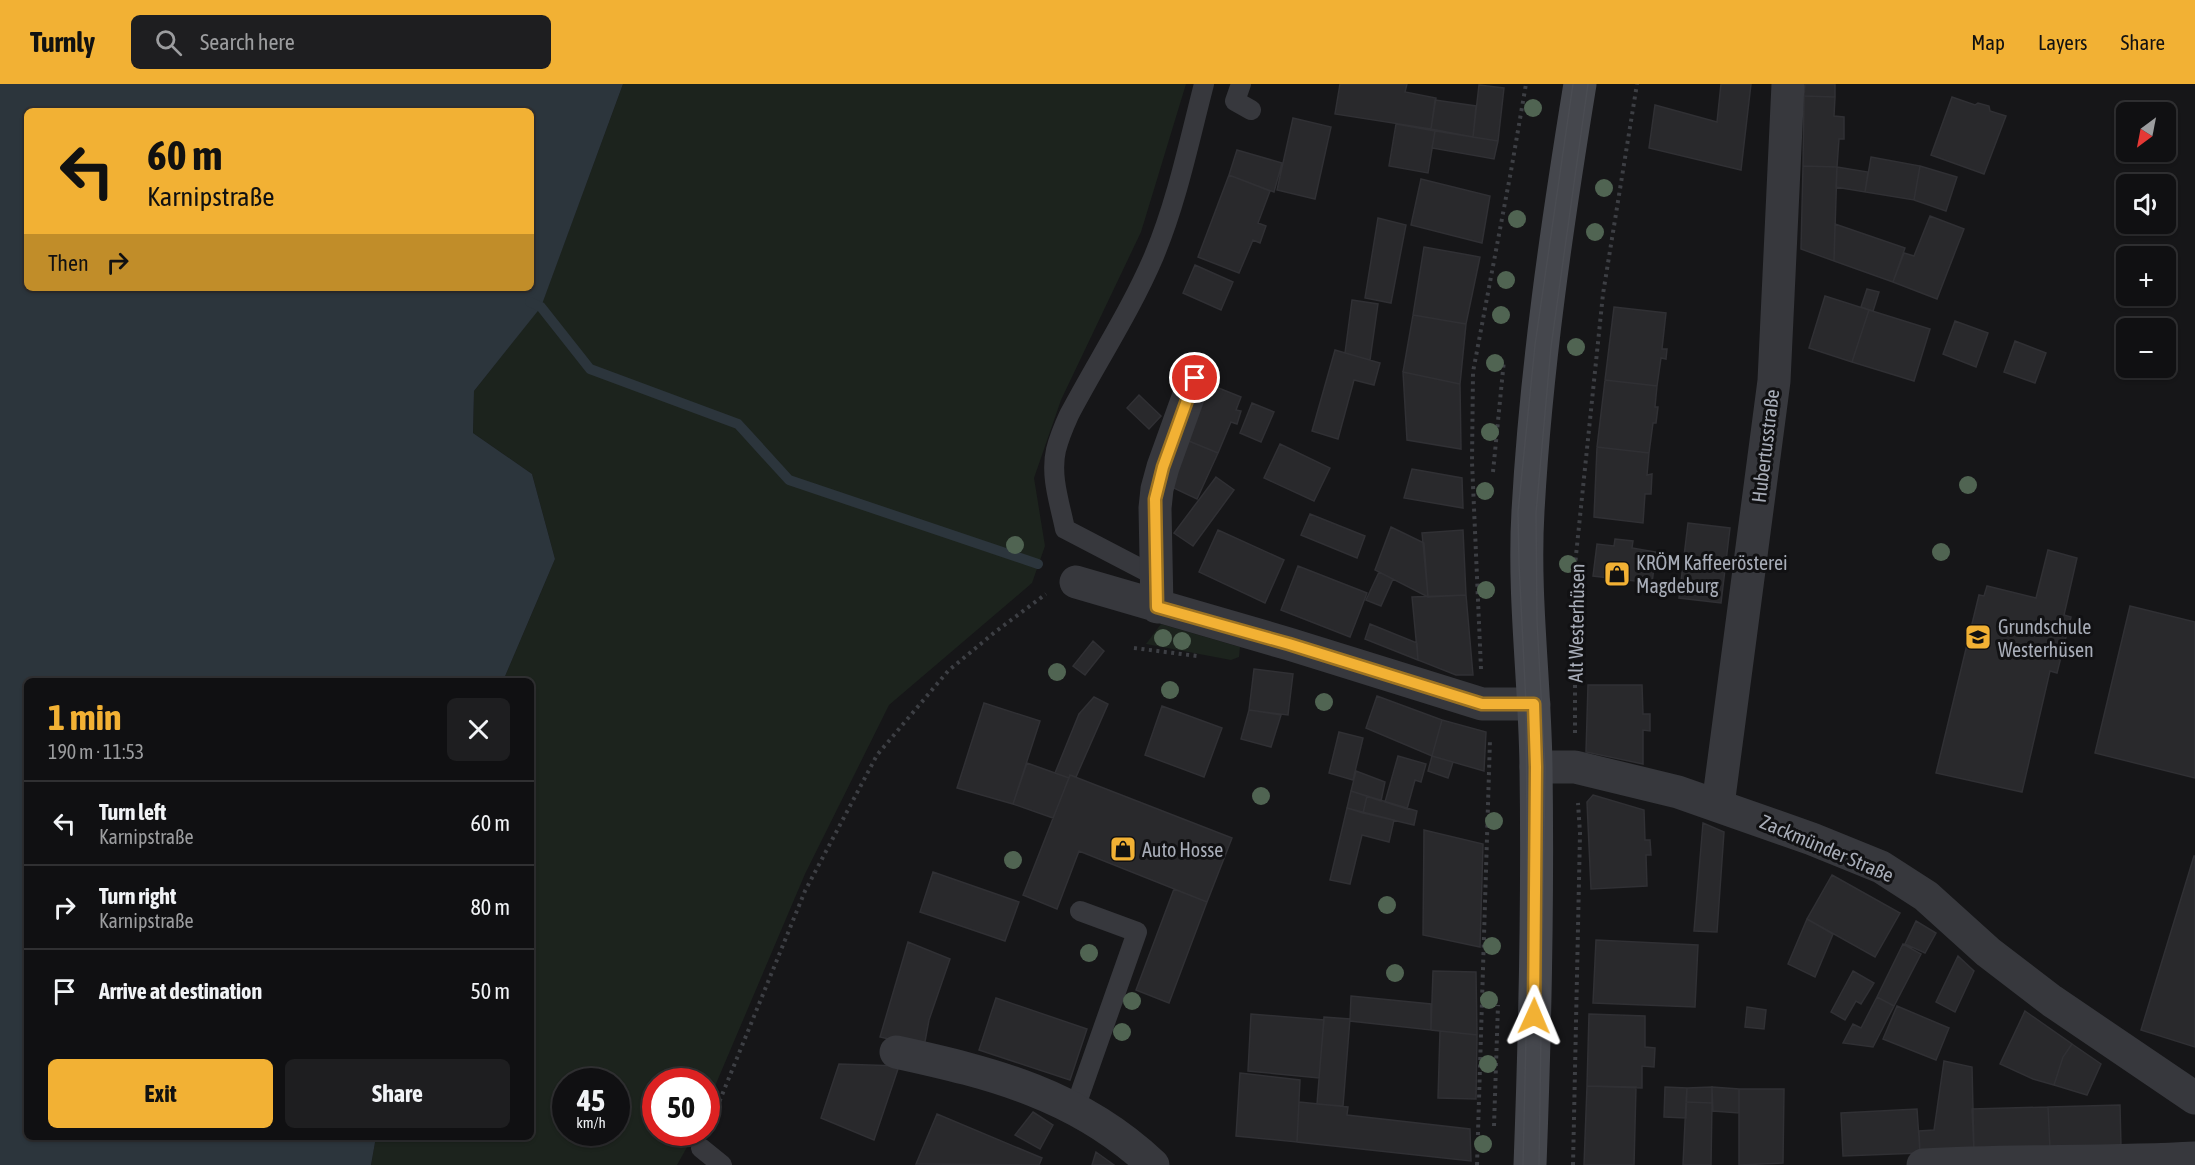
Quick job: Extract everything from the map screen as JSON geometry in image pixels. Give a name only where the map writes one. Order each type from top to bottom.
[{"type":"main road","points":[[1530,1165],[1536,951],[1536,767],[1529,618],[1528,512],[1542,347],[1580,84]]},
{"type":"street","name":"Hubertusstraße","points":[[1718,805],[1774,381],[1788,84]]},
{"type":"street","points":[[1157,592],[1155,508],[1157,489],[1195,378]]},
{"type":"street","points":[[1076,582],[1157,592],[1289,644],[1482,704],[1534,704]]},
{"type":"street","name":"Zackmünder Straße","points":[[1536,767],[1575,767],[1678,792],[1881,867],[1926,896],[1995,957],[2043,995],[2195,1098]]},
{"type":"street","points":[[896,1052],[964,1066],[1040,1091],[1075,1108],[1122,1137],[1154,1165]]},
{"type":"street","points":[[1923,1165],[1984,1161],[2195,1158]]},
{"type":"lane","points":[[1157,592],[1065,529],[1054,462],[1060,436],[1069,415],[1146,274],[1160,241],[1173,205],[1204,84]]},
{"type":"lane","points":[[1241,84],[1235,101],[1251,110]]},
{"type":"lane","points":[[1075,1108],[1137,932],[1080,911]]},
{"type":"lane","points":[[701,1148],[722,1165]]},
{"type":"path","points":[[1477,1165],[1491,737],[1482,704],[1472,462],[1473,372],[1526,84]]},
{"type":"path","name":"Alt Westerhüsen","points":[[1573,1165],[1581,833],[1575,767],[1575,566],[1603,294],[1637,84]]},
{"type":"path","points":[[720,1099],[805,891],[877,755],[948,671],[994,632],[1033,604]]},
{"type":"path","points":[[1494,1131],[1498,1003]]},
{"type":"shaded area","points":[[0,84],[623,84],[541,307],[474,391],[473,433],[532,474],[555,559],[504,678],[24,678],[24,1140],[375,1140],[371,1165],[0,1165]]},
{"type":"shaded area","points":[[623,84],[1186,84],[1141,232],[1061,400],[1034,478],[1045,546],[1032,583],[889,705],[805,874],[720,1074],[720,1068],[642,1068],[642,1146],[688,1146],[677,1165],[371,1165],[375,1140],[534,1140],[534,678],[504,678],[555,559],[532,474],[473,433],[474,391],[541,306]]},
{"type":"shaded area","points":[[1161,624],[1240,647],[1239,657],[1231,660],[1146,644]]},
{"type":"building","points":[[1340,84],[1407,84],[1405,92],[1436,98],[1431,129],[1335,114]]},
{"type":"building","points":[[1721,84],[1751,84],[1741,170],[1649,148],[1655,105],[1717,122]]},
{"type":"building","points":[[1805,84],[1835,84],[1835,97],[1804,96]]},
{"type":"building","points":[[1479,85],[1504,88],[1498,141],[1473,137]]},
{"type":"building","points":[[1804,96],[1835,97],[1834,116],[1844,117],[1844,139],[1839,139],[1837,167],[1803,166]]},
{"type":"building","points":[[1952,97],[1975,105],[1978,103],[1989,106],[1990,111],[2006,116],[1984,174],[1931,155]]},
{"type":"building","points":[[1435,100],[1476,106],[1473,137],[1431,129]]},
{"type":"building","points":[[1293,118],[1331,127],[1315,199],[1277,190]]},
{"type":"building","points":[[1396,124],[1435,131],[1428,173],[1389,166]]},
{"type":"building","points":[[1435,131],[1498,141],[1494,159],[1432,148]]},
{"type":"building","points":[[1237,150],[1282,163],[1274,192],[1229,175]]},
{"type":"building","points":[[1871,157],[1920,166],[1914,200],[1865,192]]},
{"type":"building","points":[[1803,166],[1837,167],[1834,261],[1801,249]]},
{"type":"building","points":[[1920,166],[1957,177],[1946,211],[1914,200]]},
{"type":"building","points":[[1837,167],[1868,172],[1865,192],[1836,187]]},
{"type":"building","points":[[1229,175],[1270,191],[1258,223],[1266,226],[1260,243],[1253,240],[1239,273],[1198,257]]},
{"type":"building","points":[[1421,179],[1490,196],[1482,243],[1411,225]]},
{"type":"building","points":[[1930,216],[1964,229],[1937,299],[1893,282],[1904,253],[1914,256]]},
{"type":"building","points":[[1378,218],[1406,225],[1391,303],[1365,298]]},
{"type":"building","points":[[1835,224],[1905,248],[1893,282],[1834,261]]},
{"type":"building","points":[[1424,247],[1480,257],[1466,324],[1413,315]]},
{"type":"building","points":[[1195,265],[1233,282],[1221,310],[1183,293]]},
{"type":"building","points":[[1867,289],[1879,292],[1873,311],[1861,307]]},
{"type":"building","points":[[1825,296],[1869,310],[1852,362],[1809,348]]},
{"type":"building","points":[[1352,300],[1378,304],[1370,360],[1345,353]]},
{"type":"building","points":[[1614,307],[1666,313],[1662,349],[1667,349],[1666,359],[1661,358],[1657,386],[1605,380]]},
{"type":"building","points":[[1869,310],[1930,329],[1914,381],[1852,362]]},
{"type":"building","points":[[1413,315],[1466,324],[1460,384],[1403,372]]},
{"type":"building","points":[[1955,321],[1988,333],[1976,367],[1943,354]]},
{"type":"building","points":[[2015,341],[2046,353],[2035,383],[2004,372]]},
{"type":"building","points":[[1335,350],[1380,363],[1374,385],[1354,380],[1338,439],[1312,431]]},
{"type":"building","points":[[1403,372],[1460,384],[1461,449],[1407,440]]},
{"type":"building","points":[[1605,380],[1657,386],[1655,407],[1658,407],[1656,423],[1653,423],[1649,453],[1597,447]]},
{"type":"building","points":[[1206,383],[1241,397],[1236,410],[1241,411],[1237,424],[1231,422],[1218,453],[1184,439]]},
{"type":"building","points":[[1139,395],[1161,416],[1149,429],[1127,408]]},
{"type":"building","points":[[1252,403],[1274,412],[1261,442],[1240,433]]},
{"type":"building","points":[[1184,439],[1218,453],[1197,499],[1165,484]]},
{"type":"building","points":[[1280,444],[1330,468],[1314,501],[1264,478]]},
{"type":"building","points":[[1597,447],[1649,453],[1647,475],[1652,474],[1651,494],[1645,494],[1643,523],[1594,517]]},
{"type":"building","points":[[1412,469],[1462,478],[1463,508],[1404,498]]},
{"type":"building","points":[[1216,477],[1234,490],[1193,546],[1174,533]]},
{"type":"building","points":[[1310,514],[1365,536],[1357,558],[1301,535]]},
{"type":"building","points":[[1688,523],[1730,528],[1721,603],[1679,598]]},
{"type":"building","points":[[1391,527],[1424,543],[1428,597],[1375,570]]},
{"type":"building","points":[[1218,530],[1284,560],[1265,603],[1199,572]]},
{"type":"building","points":[[1463,530],[1466,595],[1428,597],[1422,533]]},
{"type":"building","points":[[1615,539],[1633,541],[1632,548],[1656,552],[1652,583],[1593,576],[1597,544],[1614,546]]},
{"type":"building","points":[[2048,550],[2077,558],[2064,615],[2071,617],[2057,673],[2050,671],[2022,792],[1936,773],[1979,595],[1984,596],[1987,586],[2036,598]]},
{"type":"building","points":[[1298,566],[1367,593],[1350,637],[1281,610]]},
{"type":"building","points":[[1379,572],[1393,579],[1381,606],[1366,600]]},
{"type":"building","points":[[1466,595],[1473,675],[1456,675],[1418,660],[1412,597]]},
{"type":"building","points":[[2130,606],[2195,622],[2195,778],[2095,753]]},
{"type":"building","points":[[1370,624],[1417,643],[1418,660],[1365,639]]},
{"type":"building","points":[[1093,641],[1104,651],[1085,675],[1073,666]]},
{"type":"building","points":[[1254,669],[1293,674],[1288,715],[1249,710]]},
{"type":"building","points":[[1588,685],[1642,685],[1643,714],[1650,714],[1650,731],[1643,730],[1643,764],[1586,752]]},
{"type":"building","points":[[1377,696],[1442,720],[1432,756],[1366,728]]},
{"type":"building","points":[[1094,697],[1108,704],[1076,777],[1070,775],[1069,778],[1055,773],[1079,714]]},
{"type":"building","points":[[984,703],[1040,721],[1013,804],[957,788]]},
{"type":"building","points":[[1162,706],[1222,728],[1204,777],[1145,755]]},
{"type":"building","points":[[1249,710],[1281,715],[1271,747],[1241,739]]},
{"type":"building","points":[[1442,720],[1486,732],[1484,771],[1432,756]]},
{"type":"building","points":[[1339,732],[1363,738],[1353,780],[1329,773]]},
{"type":"building","points":[[1398,756],[1426,764],[1421,782],[1415,780],[1407,809],[1385,802]]},
{"type":"building","points":[[1432,756],[1453,762],[1448,778],[1428,771]]},
{"type":"building","points":[[1027,763],[1069,778],[1053,818],[1013,804]]},
{"type":"building","points":[[1356,771],[1385,782],[1381,801],[1351,791]]},
{"type":"building","points":[[1070,775],[1232,838],[1207,902],[1079,851],[1057,909],[1023,895]]},
{"type":"building","points":[[1351,791],[1367,796],[1363,813],[1347,808]]},
{"type":"building","points":[[1593,795],[1644,810],[1645,840],[1650,840],[1651,855],[1646,855],[1647,886],[1591,889],[1587,802]]},
{"type":"building","points":[[1367,796],[1417,811],[1414,825],[1363,813]]},
{"type":"building","points":[[1347,808],[1394,820],[1389,842],[1362,835],[1350,884],[1330,880]]},
{"type":"building","points":[[1703,823],[1724,832],[1717,932],[1694,931]]},
{"type":"building","points":[[1424,830],[1483,844],[1480,947],[1423,935]]},
{"type":"building","points":[[2195,856],[2195,1047],[2141,1030]]},
{"type":"building","points":[[933,872],[1019,902],[1005,941],[920,912]]},
{"type":"building","points":[[1832,875],[1900,913],[1875,957],[1807,919]]},
{"type":"building","points":[[1174,889],[1207,902],[1169,1003],[1136,990]]},
{"type":"building","points":[[1807,919],[1833,934],[1815,977],[1788,964]]},
{"type":"building","points":[[1916,921],[1936,933],[1925,953],[1905,944]]},
{"type":"building","points":[[1596,940],[1698,945],[1695,1007],[1593,1003]]},
{"type":"building","points":[[908,942],[950,959],[929,1020],[924,1047],[880,1037]]},
{"type":"building","points":[[1903,944],[1921,954],[1894,1006],[1877,997]]},
{"type":"building","points":[[1958,956],[1974,971],[1955,1012],[1936,1002]]},
{"type":"building","points":[[1433,971],[1476,972],[1477,1035],[1431,1030]]},
{"type":"building","points":[[1853,971],[1874,983],[1861,1004],[1856,1001],[1845,1020],[1831,1012]]},
{"type":"building","points":[[1351,996],[1431,1004],[1431,1030],[1350,1021]]},
{"type":"building","points":[[1877,997],[1894,1006],[1873,1047],[1843,1043],[1853,1024],[1861,1028]]},
{"type":"building","points":[[996,998],[1087,1029],[1070,1080],[979,1050]]},
{"type":"building","points":[[1897,1006],[1949,1028],[1936,1060],[1883,1039]]},
{"type":"building","points":[[1747,1007],[1766,1010],[1764,1029],[1745,1027]]},
{"type":"building","points":[[2025,1011],[2072,1044],[2063,1057],[2054,1085],[2033,1079],[2000,1064]]},
{"type":"building","points":[[1251,1014],[1324,1020],[1319,1078],[1248,1071]]},
{"type":"building","points":[[1589,1014],[1645,1016],[1645,1047],[1655,1048],[1654,1067],[1642,1066],[1642,1088],[1587,1086]]},
{"type":"building","points":[[1324,1017],[1350,1019],[1343,1106],[1317,1104]]},
{"type":"building","points":[[1440,1031],[1477,1035],[1476,1099],[1438,1098]]},
{"type":"building","points":[[2072,1044],[2101,1064],[2087,1095],[2054,1085],[2063,1057]]},
{"type":"building","points":[[1944,1061],[1972,1067],[1974,1152],[1920,1153],[1919,1131],[1934,1130]]},
{"type":"building","points":[[839,1064],[899,1066],[874,1140],[821,1118]]},
{"type":"building","points":[[1240,1073],[1300,1080],[1297,1142],[1236,1136]]},
{"type":"building","points":[[1587,1086],[1636,1087],[1634,1165],[1584,1165]]},
{"type":"building","points":[[1665,1087],[1687,1088],[1686,1118],[1664,1117]]},
{"type":"building","points":[[1712,1087],[1712,1103],[1686,1102],[1687,1088]]},
{"type":"building","points":[[1712,1087],[1739,1089],[1739,1113],[1713,1111]]},
{"type":"building","points":[[1739,1089],[1784,1089],[1783,1163],[1739,1165]]},
{"type":"building","points":[[1299,1102],[1348,1107],[1347,1115],[1470,1129],[1471,1161],[1297,1142]]},
{"type":"building","points":[[1686,1102],[1712,1103],[1711,1165],[1683,1165]]},
{"type":"building","points":[[2120,1105],[2121,1147],[2050,1149],[2048,1107]]},
{"type":"building","points":[[2048,1107],[2050,1149],[1974,1152],[1972,1109]]},
{"type":"building","points":[[1917,1109],[1920,1153],[1843,1156],[1841,1113]]},
{"type":"building","points":[[1033,1112],[1053,1125],[1040,1149],[1015,1135]]},
{"type":"building","points":[[937,1114],[1042,1158],[1039,1165],[916,1164]]},
{"type":"building","points":[[1096,1152],[1114,1165],[1092,1165]]},
{"type":"waterway","points":[[530,302],[541,307],[590,369],[738,424],[789,480],[1038,564]]},
{"type":"tram line","points":[[1523,1165],[1528,952],[1526,704],[1518,512],[1535,345],[1573,84]]},
{"type":"tram line","points":[[1539,1165],[1545,767],[1537,621],[1536,513],[1551,347],[1588,84]]},
{"type":"place","name":"KRÖM Kaffeerösterei Magdeburg","points":[[1617,574]]},
{"type":"place","name":"Grundschule Westerhüsen","points":[[1978,637]]},
{"type":"place","name":"Auto Hosse","points":[[1123,849]]},
{"type":"route","points":[[1195,378],[1159,478],[1155,499],[1157,607],[1289,644],[1482,704],[1534,704],[1536,951],[1534,1016]]}]
